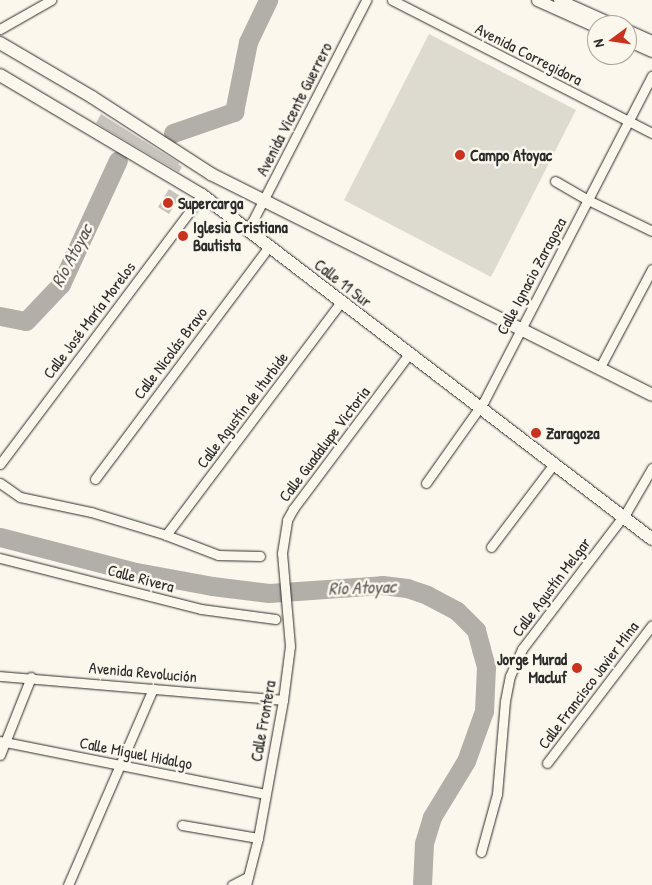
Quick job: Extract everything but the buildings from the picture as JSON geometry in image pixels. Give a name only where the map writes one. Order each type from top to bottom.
[{"type":"main road","points":[[536,0],[587,23]]},
{"type":"main road","points":[[559,0],[593,15]]},
{"type":"main road","points":[[637,35],[652,42]]},
{"type":"main road","name":"Calle 11 Sur","points":[[0,43],[92,98],[211,174],[652,395]]},
{"type":"main road","points":[[637,44],[652,51]]},
{"type":"main road","name":"Calle 11 Sur","points":[[0,75],[202,195],[652,539]]},
{"type":"street","points":[[0,29],[51,0]]},
{"type":"street","name":"Avenida Vicente Guerrero","points":[[248,230],[366,0]]},
{"type":"street","name":"Avenida Corregidora","points":[[392,0],[627,122],[652,133]]},
{"type":"street","name":"Calle Ignacio Zaragoza","points":[[426,483],[480,407],[652,76]]},
{"type":"street","points":[[555,181],[652,232]]},
{"type":"street","name":"Calle José María Morelos","points":[[0,464],[202,195]]},
{"type":"street","name":"Calle Nicolás Bravo","points":[[95,479],[269,246]]},
{"type":"street","points":[[600,369],[652,269]]},
{"type":"street","name":"Calle Agustín de Iturbide","points":[[166,535],[342,302]]},
{"type":"street","name":"Calle Guadalupe Victoria","points":[[282,560],[283,535],[287,520],[293,509],[410,354]]},
{"type":"street","points":[[491,547],[553,465]]},
{"type":"street","name":"Calle Agustín Melgar","points":[[481,852],[497,794],[505,701],[510,676],[522,649],[623,517],[652,468]]},
{"type":"street","points":[[0,483],[20,497],[91,512],[166,535],[218,555],[260,556]]},
{"type":"street","name":"Calle Rivera","points":[[0,558],[201,609],[275,619]]},
{"type":"street","name":"Calle Frontera","points":[[247,881],[258,838],[283,700],[290,646],[282,560]]},
{"type":"street","name":"Calle Francisco Javier Mina","points":[[547,763],[652,625]]},
{"type":"street","name":"Avenida Revolución","points":[[0,676],[32,677],[283,700]]},
{"type":"street","points":[[0,755],[2,741],[32,677]]},
{"type":"street","points":[[68,885],[153,688]]},
{"type":"street","name":"Calle Miguel Hidalgo","points":[[2,741],[266,794]]},
{"type":"street","points":[[182,825],[258,838]]},
{"type":"street","points":[[232,885],[247,881]]},
{"type":"shaded area","name":"Campo Atoyac","points":[[429,34],[576,110],[491,277],[344,200]]},
{"type":"waterway","name":"Río Atoyac","points":[[173,133],[234,112],[248,42],[268,0]]},
{"type":"waterway","name":"Río Atoyac","points":[[0,316],[26,321],[61,284],[118,160]]},
{"type":"waterway","name":"Río Atoyac","points":[[0,537],[131,571],[212,586],[269,593],[382,585],[407,588],[427,595],[457,611],[476,630],[486,667],[484,711],[466,761],[432,817],[424,843],[422,885]]},
{"type":"place","name":"Campo Atoyac","points":[[460,155]]},
{"type":"place","name":"Supercarga","points":[[168,203]]},
{"type":"place","name":"Iglesia Cristiana Bautista","points":[[183,236]]},
{"type":"place","name":"Zaragoza","points":[[536,433]]},
{"type":"place","name":"Jorge Murad Macluf","points":[[577,668]]}]
